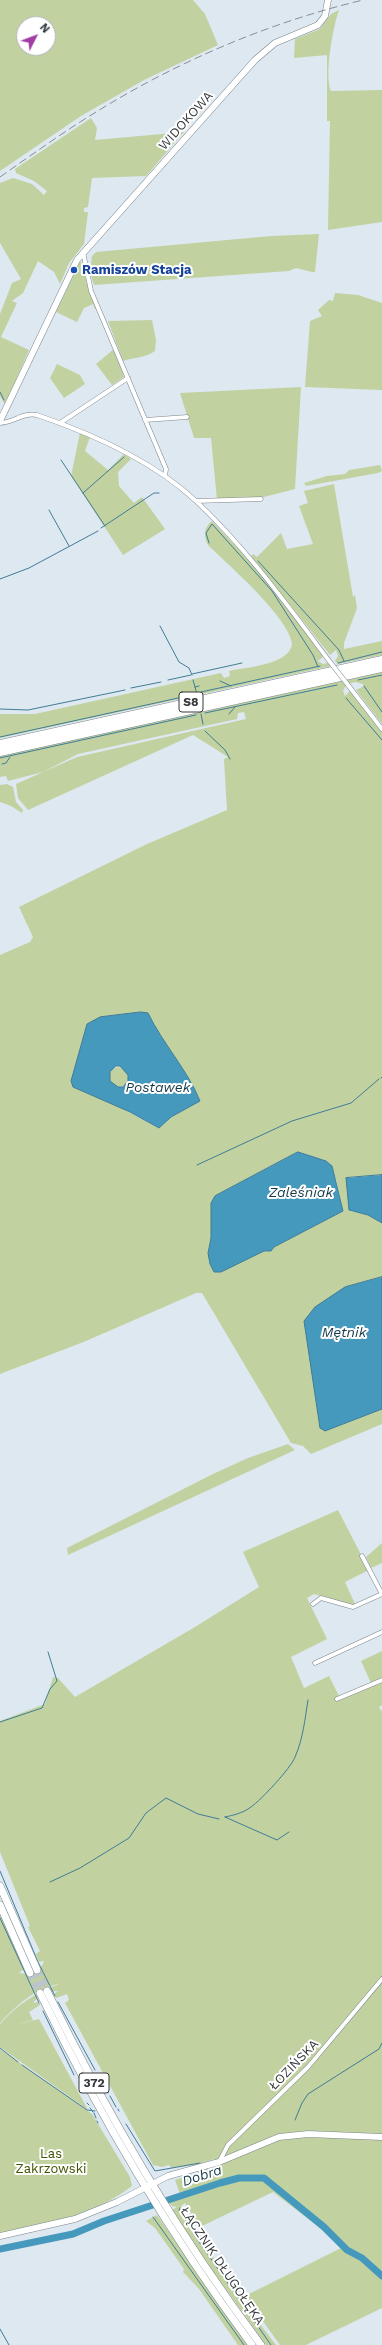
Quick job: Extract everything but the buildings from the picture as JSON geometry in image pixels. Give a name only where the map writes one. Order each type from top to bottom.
[{"type":"highway","name":"S8","points":[[0,744],[382,660]]},
{"type":"highway","name":"S8","points":[[0,752],[382,668]]},
{"type":"main road","points":[[0,1886],[34,1972],[0,1905]]},
{"type":"main road","name":"ŁĄCZNIK DŁUGOŁĘKA","points":[[252,2345],[220,2300],[145,2187],[100,2110],[43,1992],[152,2183],[221,2289],[261,2345]]},
{"type":"street","name":"WIDOKOWA","points":[[0,422],[70,272],[83,252],[260,55],[280,40],[309,29],[323,18],[328,0]]},
{"type":"street","points":[[83,252],[91,291],[166,469],[165,476]]},
{"type":"street","points":[[60,423],[128,378]]},
{"type":"street","points":[[0,422],[7,423],[31,414],[60,423],[92,435],[165,476],[196,501],[256,565],[382,729]]},
{"type":"street","points":[[145,420],[187,416]]},
{"type":"street","points":[[196,501],[261,499]]},
{"type":"street","points":[[313,1604],[321,1598],[353,1607],[381,1591],[362,1556]]},
{"type":"street","points":[[315,1663],[382,1632]]},
{"type":"street","points":[[337,1699],[382,1680]]},
{"type":"street","name":"ŁOZIŃSKA","points":[[219,2162],[228,2146],[308,2067],[382,1979]]},
{"type":"street","points":[[0,2236],[75,2219],[117,2202],[172,2174],[219,2162],[275,2139],[292,2134],[382,2137]]},
{"type":"green space","points":[[0,0],[193,0],[205,14],[218,45],[144,80],[81,116],[0,171]]},
{"type":"green space","points":[[339,10],[330,50],[328,74],[331,91],[382,90],[382,222],[328,230],[330,121],[327,121],[327,55],[294,58],[295,39],[320,29],[331,14]]},
{"type":"green space","points":[[91,118],[97,128],[95,140],[184,132],[146,176],[92,178],[88,207],[84,208],[84,212],[88,212],[84,244],[69,263],[60,284],[54,272],[38,261],[23,293],[12,301],[17,303],[1,337],[29,350],[5,405],[0,396],[0,314],[12,283],[21,279],[0,243],[0,183],[13,178],[32,184],[44,195],[47,191],[34,181],[16,173],[15,169]]},
{"type":"green space","points":[[319,234],[315,272],[296,268],[289,271],[94,285],[90,273],[92,256],[96,252],[271,236]]},
{"type":"green space","points":[[80,262],[82,263],[87,284],[98,308],[95,309],[93,304],[84,308],[77,322],[56,312]]},
{"type":"green space","points":[[335,293],[358,295],[382,303],[382,390],[305,387],[310,321],[322,316],[318,310],[329,300],[333,301]]},
{"type":"green space","points":[[152,320],[156,340],[155,351],[144,356],[123,361],[108,321]]},
{"type":"green space","points":[[114,349],[124,377],[112,385],[96,364]]},
{"type":"green space","points":[[57,364],[80,375],[85,384],[64,398],[50,378]]},
{"type":"green space","points":[[301,387],[295,489],[256,499],[217,500],[211,438],[194,438],[180,393]]},
{"type":"green space","points":[[80,433],[90,437],[85,451],[108,470],[124,454],[131,459],[118,472],[119,486],[134,503],[142,497],[165,529],[123,555],[71,476]]},
{"type":"green space","points":[[380,465],[382,471],[378,473],[306,486],[304,483],[327,476],[345,474],[349,470]]},
{"type":"green space","points":[[334,484],[353,597],[355,595],[357,608],[344,643],[344,649],[382,641],[382,655],[338,664],[335,661],[338,656],[336,650],[330,655],[251,556],[253,554],[257,557],[281,533],[287,549],[313,544],[299,506],[308,503],[304,491]]},
{"type":"green space","points":[[212,521],[249,560],[324,656],[318,661],[323,664],[328,663],[331,666],[0,738],[0,714],[35,714],[221,673],[224,678],[230,676],[229,671],[266,664],[284,656],[290,650],[292,643],[288,632],[280,619],[256,591],[208,545],[205,538],[205,532],[207,526]]},
{"type":"green space","points":[[382,672],[382,724],[356,690],[364,686],[363,684],[355,682],[346,685],[343,691],[345,696],[350,691],[382,732],[382,1175],[348,1177],[350,1211],[368,1215],[382,1223],[382,1277],[375,1279],[326,1431],[382,1409],[382,1424],[311,1454],[303,1446],[291,1443],[202,1293],[196,1293],[86,1341],[0,1374],[0,955],[30,942],[33,937],[19,907],[147,844],[227,810],[224,759],[228,757],[193,735],[28,810],[18,798],[16,784],[77,757],[246,719],[244,712],[238,713],[237,719],[78,754],[43,772],[8,781],[6,776],[0,777],[0,756]],"holes":[[[148,1013],[160,1035],[188,1078],[200,1101],[171,1117],[158,1128],[71,1081]],[[298,1152],[326,1161],[336,1179],[343,1211],[274,1247],[271,1251],[208,1253],[211,1238],[211,1203]]]},
{"type":"green space","points":[[7,784],[13,787],[16,802],[23,810],[22,813],[11,806],[0,802],[0,785]]},
{"type":"green space","points":[[119,1067],[126,1070],[129,1077],[126,1084],[119,1087],[112,1084],[109,1077],[112,1070]]},
{"type":"green space","points":[[288,1444],[295,1450],[68,1555],[67,1548],[213,1474],[248,1458]]},
{"type":"green space","points":[[338,1510],[369,1570],[345,1582],[355,1604],[353,1605],[314,1594],[307,1598],[327,1639],[291,1657],[304,1688],[329,1676],[341,1700],[382,1682],[382,1705],[379,1707],[382,1712],[382,2308],[306,2345],[280,2345],[245,2296],[341,2248],[320,2228],[273,2192],[200,2227],[185,2203],[181,2206],[190,2222],[188,2226],[192,2232],[197,2232],[240,2298],[276,2345],[266,2345],[205,2260],[172,2210],[177,2207],[172,2206],[168,2201],[181,2197],[175,2180],[216,2166],[214,2159],[195,2165],[171,2168],[169,2165],[162,2167],[153,2165],[65,2003],[69,2000],[67,1994],[56,1998],[54,1994],[58,1991],[42,1992],[33,2003],[38,2002],[40,2005],[29,2012],[33,2020],[16,2025],[39,2019],[88,2110],[0,2047],[0,2024],[27,2000],[42,1991],[59,1984],[42,1989],[26,1999],[19,2004],[0,2023],[0,1913],[26,1973],[24,1969],[19,1973],[27,1974],[34,1972],[40,1968],[44,1961],[39,1962],[36,1954],[40,1951],[28,1927],[30,1926],[0,1852],[0,1721],[45,1704],[53,1677],[58,1678],[75,1697],[195,1627],[259,1587],[243,1552]]},
{"type":"green space","points":[[382,1543],[382,1563],[371,1568],[366,1557]]},
{"type":"green space","points":[[382,1651],[382,1678],[371,1683],[361,1661]]},
{"type":"green space","name":"Las Zakrzowski","points":[[0,2049],[92,2114],[130,2177],[132,2186],[117,2196],[86,2212],[52,2222],[0,2233]]},
{"type":"green space","points":[[157,2215],[248,2345],[238,2345],[199,2289],[183,2272],[184,2269],[155,2228],[146,2221]]},
{"type":"water","name":"Postawek","points":[[141,1012],[148,1013],[195,1089],[200,1101],[171,1117],[159,1128],[130,1112],[73,1087],[71,1081],[87,1024],[100,1017]],"holes":[[[116,1066],[120,1066],[128,1075],[128,1081],[123,1087],[118,1087],[110,1081],[110,1072]]]},
{"type":"water","name":"Zaleśniak","points":[[298,1152],[326,1161],[332,1166],[343,1211],[274,1247],[271,1251],[264,1251],[221,1272],[214,1272],[210,1264],[208,1253],[211,1238],[211,1203],[215,1196]]},
{"type":"water","points":[[382,1175],[382,1223],[368,1215],[349,1210],[346,1178]]},
{"type":"water","name":"Mętnik","points":[[382,1277],[382,1409],[325,1431],[320,1428],[304,1321],[315,1307],[345,1287]]},
{"type":"waterway","points":[[0,392],[4,400]]},
{"type":"waterway","points":[[83,493],[124,457]]},
{"type":"waterway","points":[[61,460],[105,526]]},
{"type":"waterway","points":[[101,528],[154,493],[159,493]]},
{"type":"waterway","points":[[49,510],[69,546]]},
{"type":"waterway","points":[[209,543],[206,533],[212,524],[272,591],[313,655],[318,667]]},
{"type":"waterway","points":[[0,579],[29,568],[98,531]]},
{"type":"waterway","points":[[258,561],[339,650],[344,661]]},
{"type":"waterway","points":[[160,626],[179,662],[189,668],[192,675]]},
{"type":"waterway","points":[[338,663],[382,652]]},
{"type":"waterway","points":[[192,674],[242,663]]},
{"type":"waterway","points":[[201,692],[320,666]]},
{"type":"waterway","points":[[168,680],[191,675]]},
{"type":"waterway","points":[[358,680],[382,675]]},
{"type":"waterway","points":[[193,680],[197,694]]},
{"type":"waterway","points":[[220,681],[231,686]]},
{"type":"waterway","points":[[131,688],[161,682]]},
{"type":"waterway","points":[[205,713],[337,685]]},
{"type":"waterway","points":[[195,687],[199,686]]},
{"type":"waterway","points":[[364,686],[382,712]]},
{"type":"waterway","points":[[0,709],[28,710],[125,690]]},
{"type":"waterway","points":[[0,737],[192,695]]},
{"type":"waterway","points":[[346,698],[382,740]]},
{"type":"waterway","points":[[229,714],[235,707]]},
{"type":"waterway","points":[[201,714],[203,724]]},
{"type":"waterway","points":[[0,758],[196,715]]},
{"type":"waterway","points":[[205,731],[225,750],[230,759]]},
{"type":"waterway","points":[[2,764],[6,763],[10,757]]},
{"type":"waterway","points":[[197,1165],[292,1121],[351,1103],[379,1079]]},
{"type":"waterway","points":[[0,1722],[42,1708],[50,1689],[57,1681],[48,1652]]},
{"type":"waterway","points":[[225,1817],[235,1815],[251,1807],[268,1791],[288,1768],[295,1757],[300,1743],[308,1700]]},
{"type":"waterway","points":[[50,1882],[80,1868],[129,1838],[146,1813],[166,1798],[198,1814],[219,1819]]},
{"type":"waterway","points":[[225,1817],[277,1840],[289,1832]]},
{"type":"waterway","points":[[0,1871],[38,1962],[55,1996]]},
{"type":"waterway","points":[[0,1918],[39,2003]]},
{"type":"waterway","points":[[58,2002],[95,2070]]},
{"type":"waterway","points":[[43,2011],[74,2075]]},
{"type":"waterway","points":[[295,2120],[302,2103],[308,2094],[379,2049],[382,2043]]},
{"type":"waterway","points":[[0,2048],[18,2062]]},
{"type":"waterway","points":[[22,2065],[87,2110],[95,2111]]},
{"type":"waterway","points":[[110,2096],[116,2107]]},
{"type":"waterway","points":[[90,2108],[93,2112]]},
{"type":"waterway","points":[[94,2113],[96,2118]]},
{"type":"waterway","points":[[126,2124],[155,2171],[200,2163]]},
{"type":"waterway","name":"Dobra","points":[[0,2249],[73,2234],[104,2221],[220,2183],[239,2178],[264,2178],[324,2227],[347,2250],[362,2258],[382,2276]]},
{"type":"waterway","points":[[180,2208],[179,2210],[188,2224]]},
{"type":"waterway","points":[[153,2217],[244,2345]]},
{"type":"waterway","points":[[193,2233],[271,2345]]},
{"type":"waterway","points":[[0,2329],[9,2345]]},
{"type":"tunnel","points":[[37,1970],[47,1991]]},
{"type":"tunnel","points":[[30,1973],[40,1993]]},
{"type":"railway","points":[[0,177],[88,117],[163,74],[228,44],[261,31],[294,19],[363,0]]},
{"type":"place","name":"Ramiszów Stacja","points":[[74,270]]}]
